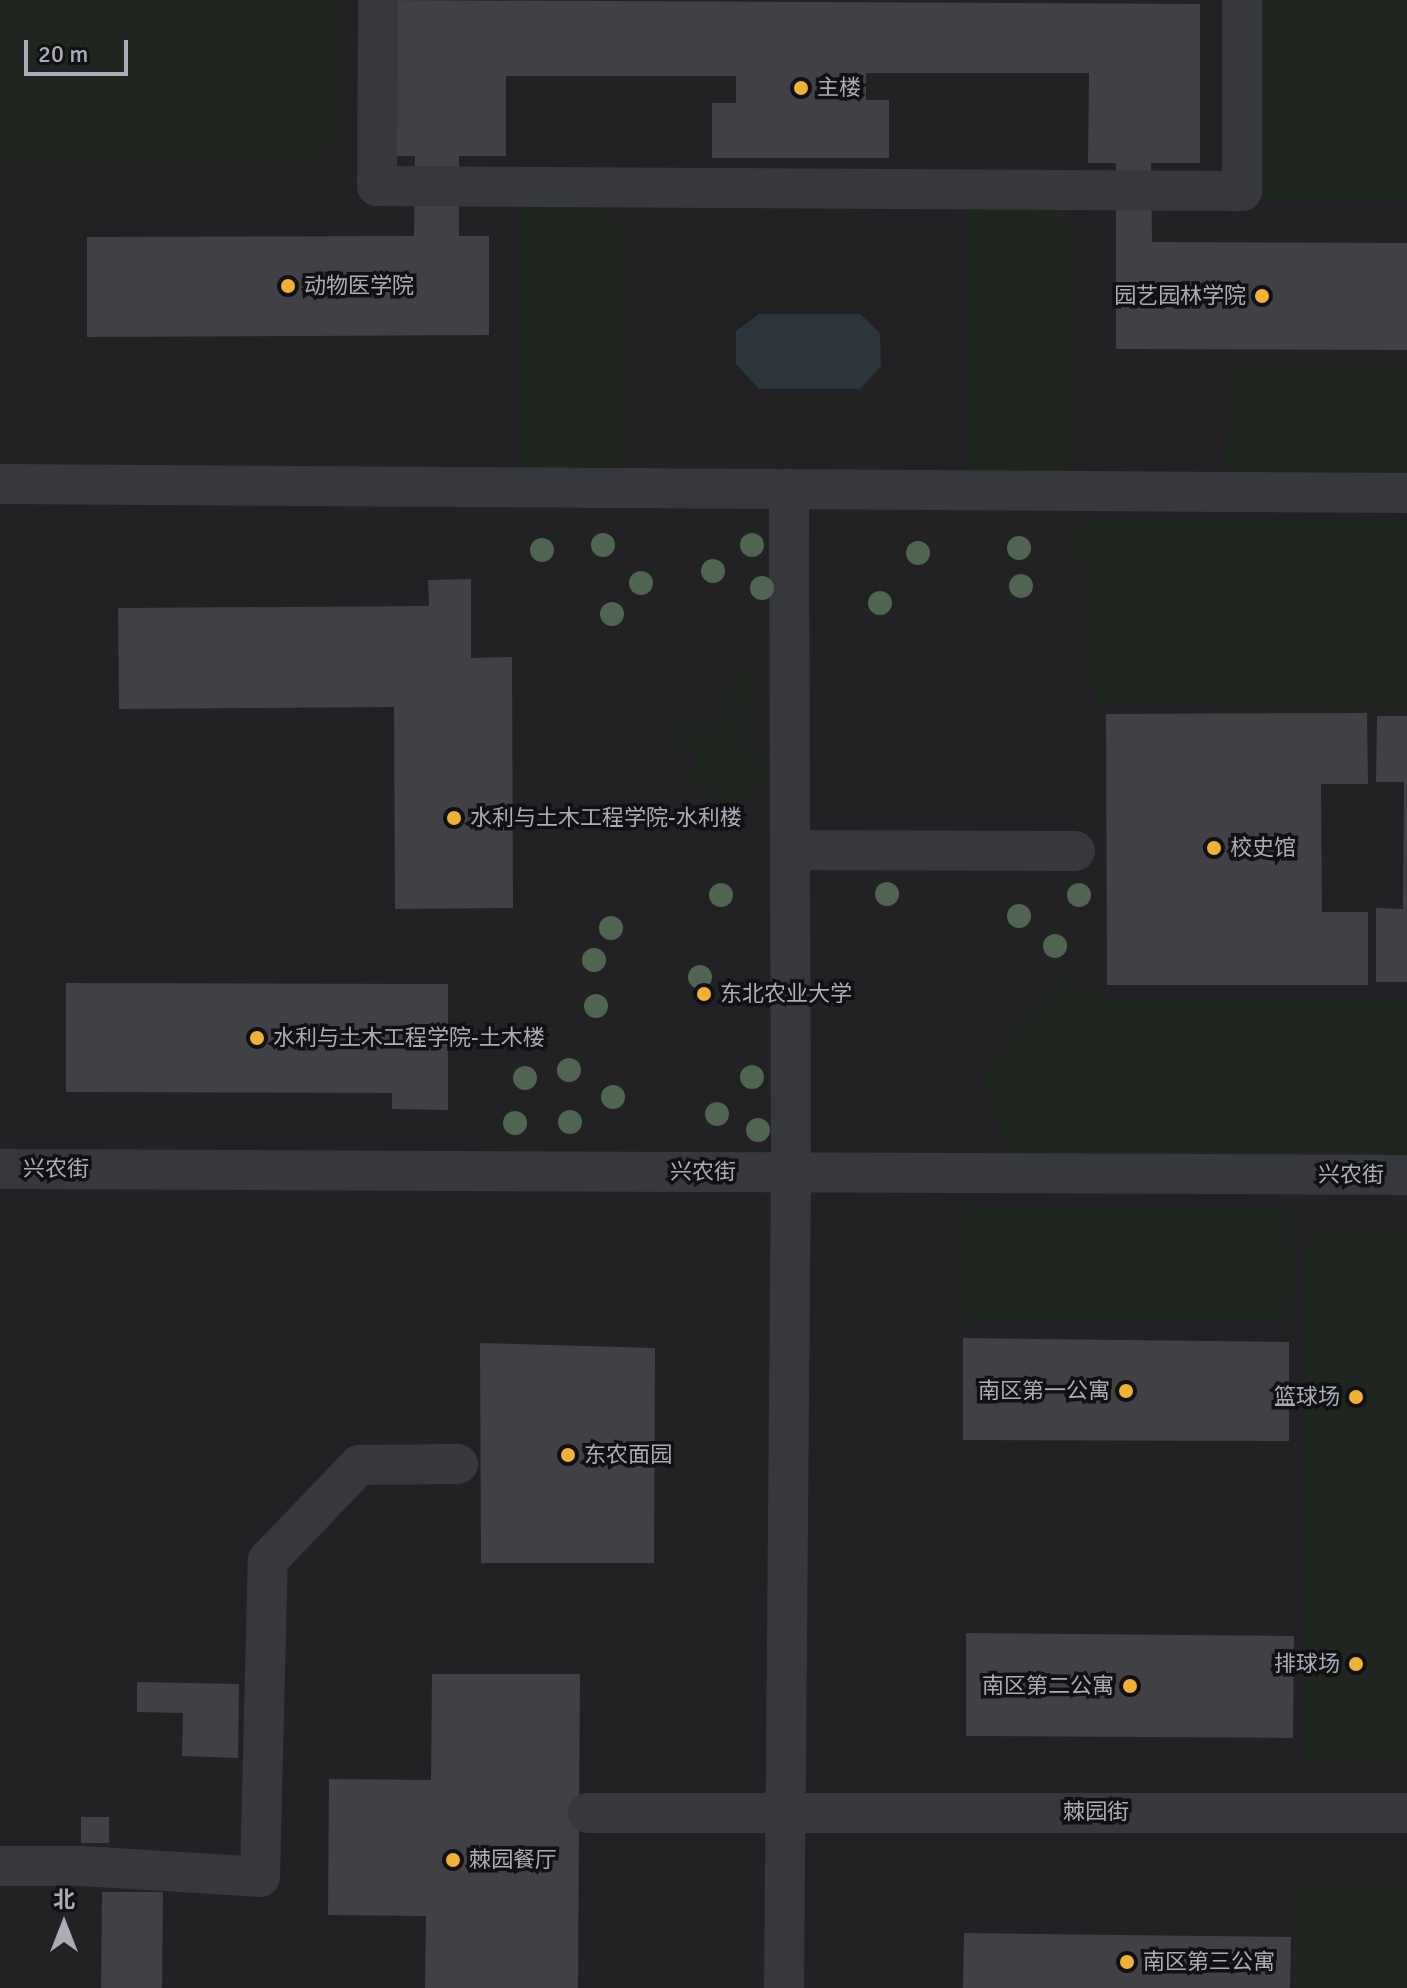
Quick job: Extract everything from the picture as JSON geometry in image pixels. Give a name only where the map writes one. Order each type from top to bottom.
[{"type":"street","points":[[378,0],[377,186],[1242,191],[1242,0]]},
{"type":"street","points":[[0,484],[1407,493]]},
{"type":"street","points":[[784,1988],[791,1173],[789,489]]},
{"type":"street","points":[[790,850],[1075,851]]},
{"type":"street","name":"兴农街","points":[[0,1169],[1407,1175]]},
{"type":"street","points":[[0,1866],[82,1866],[260,1877],[268,1560],[359,1465],[458,1464]]},
{"type":"street","name":"棘园街","points":[[588,1813],[1407,1813]]},
{"type":"shaded area","name":"东北农业大学","points":[[0,0],[1407,0],[1407,1988],[0,1988]]},
{"type":"shaded area","points":[[0,0],[333,0],[333,161],[0,162]]},
{"type":"shaded area","points":[[1255,0],[1407,0],[1407,201],[1255,200]]},
{"type":"shaded area","points":[[520,197],[622,198],[621,478],[519,478]]},
{"type":"shaded area","points":[[968,204],[1072,205],[1070,482],[966,481]]},
{"type":"shaded area","points":[[759,314],[860,314],[880,333],[881,366],[860,389],[759,389],[736,364],[736,331]]},
{"type":"shaded area","points":[[1227,368],[1407,368],[1407,482],[1226,482]]},
{"type":"shaded area","points":[[1407,521],[1407,708],[1100,704],[1084,670],[1090,603],[1084,568],[1073,548],[1077,522]]},
{"type":"shaded area","points":[[747,663],[764,678],[775,678],[764,709],[737,710],[738,720],[749,721],[735,738],[750,748],[772,751],[771,787],[758,799],[750,795],[728,802],[680,779],[695,767],[695,751],[677,748],[670,733],[679,715],[707,739],[719,721],[711,711],[729,694],[742,694],[741,681],[733,677],[738,670],[745,671]]},
{"type":"shaded area","points":[[1065,978],[1104,999],[1407,998],[1407,1175],[1012,1174],[981,1072]]},
{"type":"shaded area","points":[[1291,1206],[1292,1321],[964,1322],[964,1208]]},
{"type":"shaded area","name":"篮球场","points":[[1306,1233],[1407,1233],[1407,1765],[1305,1765]]},
{"type":"shaded area","points":[[1295,1888],[1407,1888],[1407,1988],[1295,1988]]},
{"type":"building","points":[[382,0],[1200,4],[1200,163],[1151,163],[1152,242],[1407,243],[1407,350],[1116,349],[1116,163],[1088,163],[1089,73],[866,73],[866,100],[889,100],[889,158],[712,158],[712,103],[736,103],[736,76],[506,76],[506,156],[459,156],[459,236],[489,236],[489,335],[87,337],[87,237],[414,236],[415,156],[382,156]]},
{"type":"building","name":"水利与土木工程学院-水利楼","points":[[471,579],[471,658],[512,657],[513,908],[395,909],[394,707],[119,709],[118,608],[429,606],[428,580]]},
{"type":"building","name":"校史馆","points":[[1367,713],[1368,784],[1321,784],[1322,912],[1368,912],[1368,985],[1107,985],[1106,714]]},
{"type":"building","points":[[1377,716],[1407,716],[1407,982],[1376,982],[1376,908],[1403,909],[1404,782],[1376,782]]},
{"type":"building","name":"水利与土木工程学院-土木楼","points":[[66,983],[448,984],[448,1110],[392,1109],[392,1093],[66,1092]]},
{"type":"building","name":"南区第一公寓","points":[[963,1338],[1289,1342],[1289,1441],[963,1440]]},
{"type":"building","name":"东农面园","points":[[480,1343],[655,1348],[654,1563],[481,1563]]},
{"type":"building","name":"南区第二公寓","points":[[966,1633],[1294,1636],[1293,1738],[966,1736]]},
{"type":"building","name":"棘园餐厅","points":[[432,1674],[580,1674],[578,1988],[425,1988],[426,1916],[328,1915],[329,1779],[431,1780]]},
{"type":"building","points":[[137,1682],[239,1684],[238,1758],[182,1756],[183,1713],[137,1712]]},
{"type":"building","points":[[81,1817],[109,1817],[109,1843],[81,1843]]},
{"type":"building","points":[[102,1892],[163,1892],[162,1988],[101,1988]]},
{"type":"building","name":"南区第三公寓","points":[[964,1933],[1291,1937],[1290,1988],[963,1988]]},
{"type":"place","name":"主楼","points":[[801,88]]},
{"type":"place","name":"动物医学院","points":[[288,286]]},
{"type":"place","name":"园艺园林学院","points":[[1262,296]]},
{"type":"place","name":"水利与土木工程学院-水利楼","points":[[454,818]]},
{"type":"place","name":"校史馆","points":[[1214,848]]},
{"type":"place","name":"东北农业大学","points":[[704,994]]},
{"type":"place","name":"水利与土木工程学院-土木楼","points":[[257,1038]]},
{"type":"place","name":"南区第一公寓","points":[[1126,1391]]},
{"type":"place","name":"篮球场","points":[[1356,1397]]},
{"type":"place","name":"东农面园","points":[[568,1455]]},
{"type":"place","name":"排球场","points":[[1356,1664]]},
{"type":"place","name":"南区第二公寓","points":[[1130,1686]]},
{"type":"place","name":"棘园餐厅","points":[[453,1860]]},
{"type":"place","name":"南区第三公寓","points":[[1127,1962]]}]
